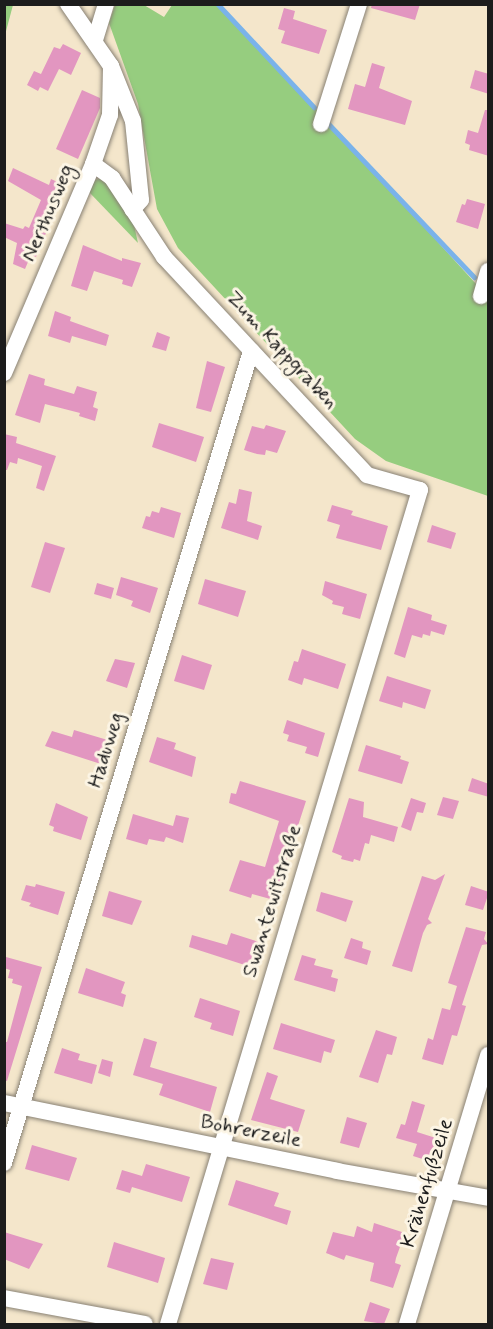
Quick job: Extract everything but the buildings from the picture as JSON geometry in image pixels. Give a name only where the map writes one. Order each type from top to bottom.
[{"type":"street","points":[[68,4],[111,66],[133,121],[141,200],[132,210]]},
{"type":"street","points":[[95,40],[106,4]]},
{"type":"street","points":[[321,124],[360,4]]},
{"type":"street","name":"Nerthusweg","points":[[4,373],[93,164],[110,115],[111,66]]},
{"type":"street","points":[[110,115],[121,114],[133,121]]},
{"type":"street","name":"Zum Kappgraben","points":[[93,164],[112,178],[164,256],[367,475],[420,490]]},
{"type":"street","points":[[481,296],[489,271]]},
{"type":"street","name":"Haduweg","points":[[4,1163],[251,351]]},
{"type":"street","name":"Swantewitstraße","points":[[168,1324],[420,490]]},
{"type":"street","name":"Krähenfußzeile","points":[[407,1324],[489,1055]]},
{"type":"street","name":"Bohrerzeile","points":[[4,1103],[221,1148],[489,1198]]},
{"type":"street","points":[[4,1298],[145,1324]]},
{"type":"green space","points":[[4,5],[13,5],[5,35]]},
{"type":"green space","points":[[115,5],[144,5],[164,17],[172,5],[221,5],[488,297],[488,496],[386,461],[355,439],[178,248],[157,209],[138,104],[109,23]]},
{"type":"green space","points":[[105,178],[132,216],[138,243],[89,192],[94,180]]},
{"type":"waterway","points":[[218,4],[314,107]]},
{"type":"waterway","points":[[329,124],[474,277]]}]
